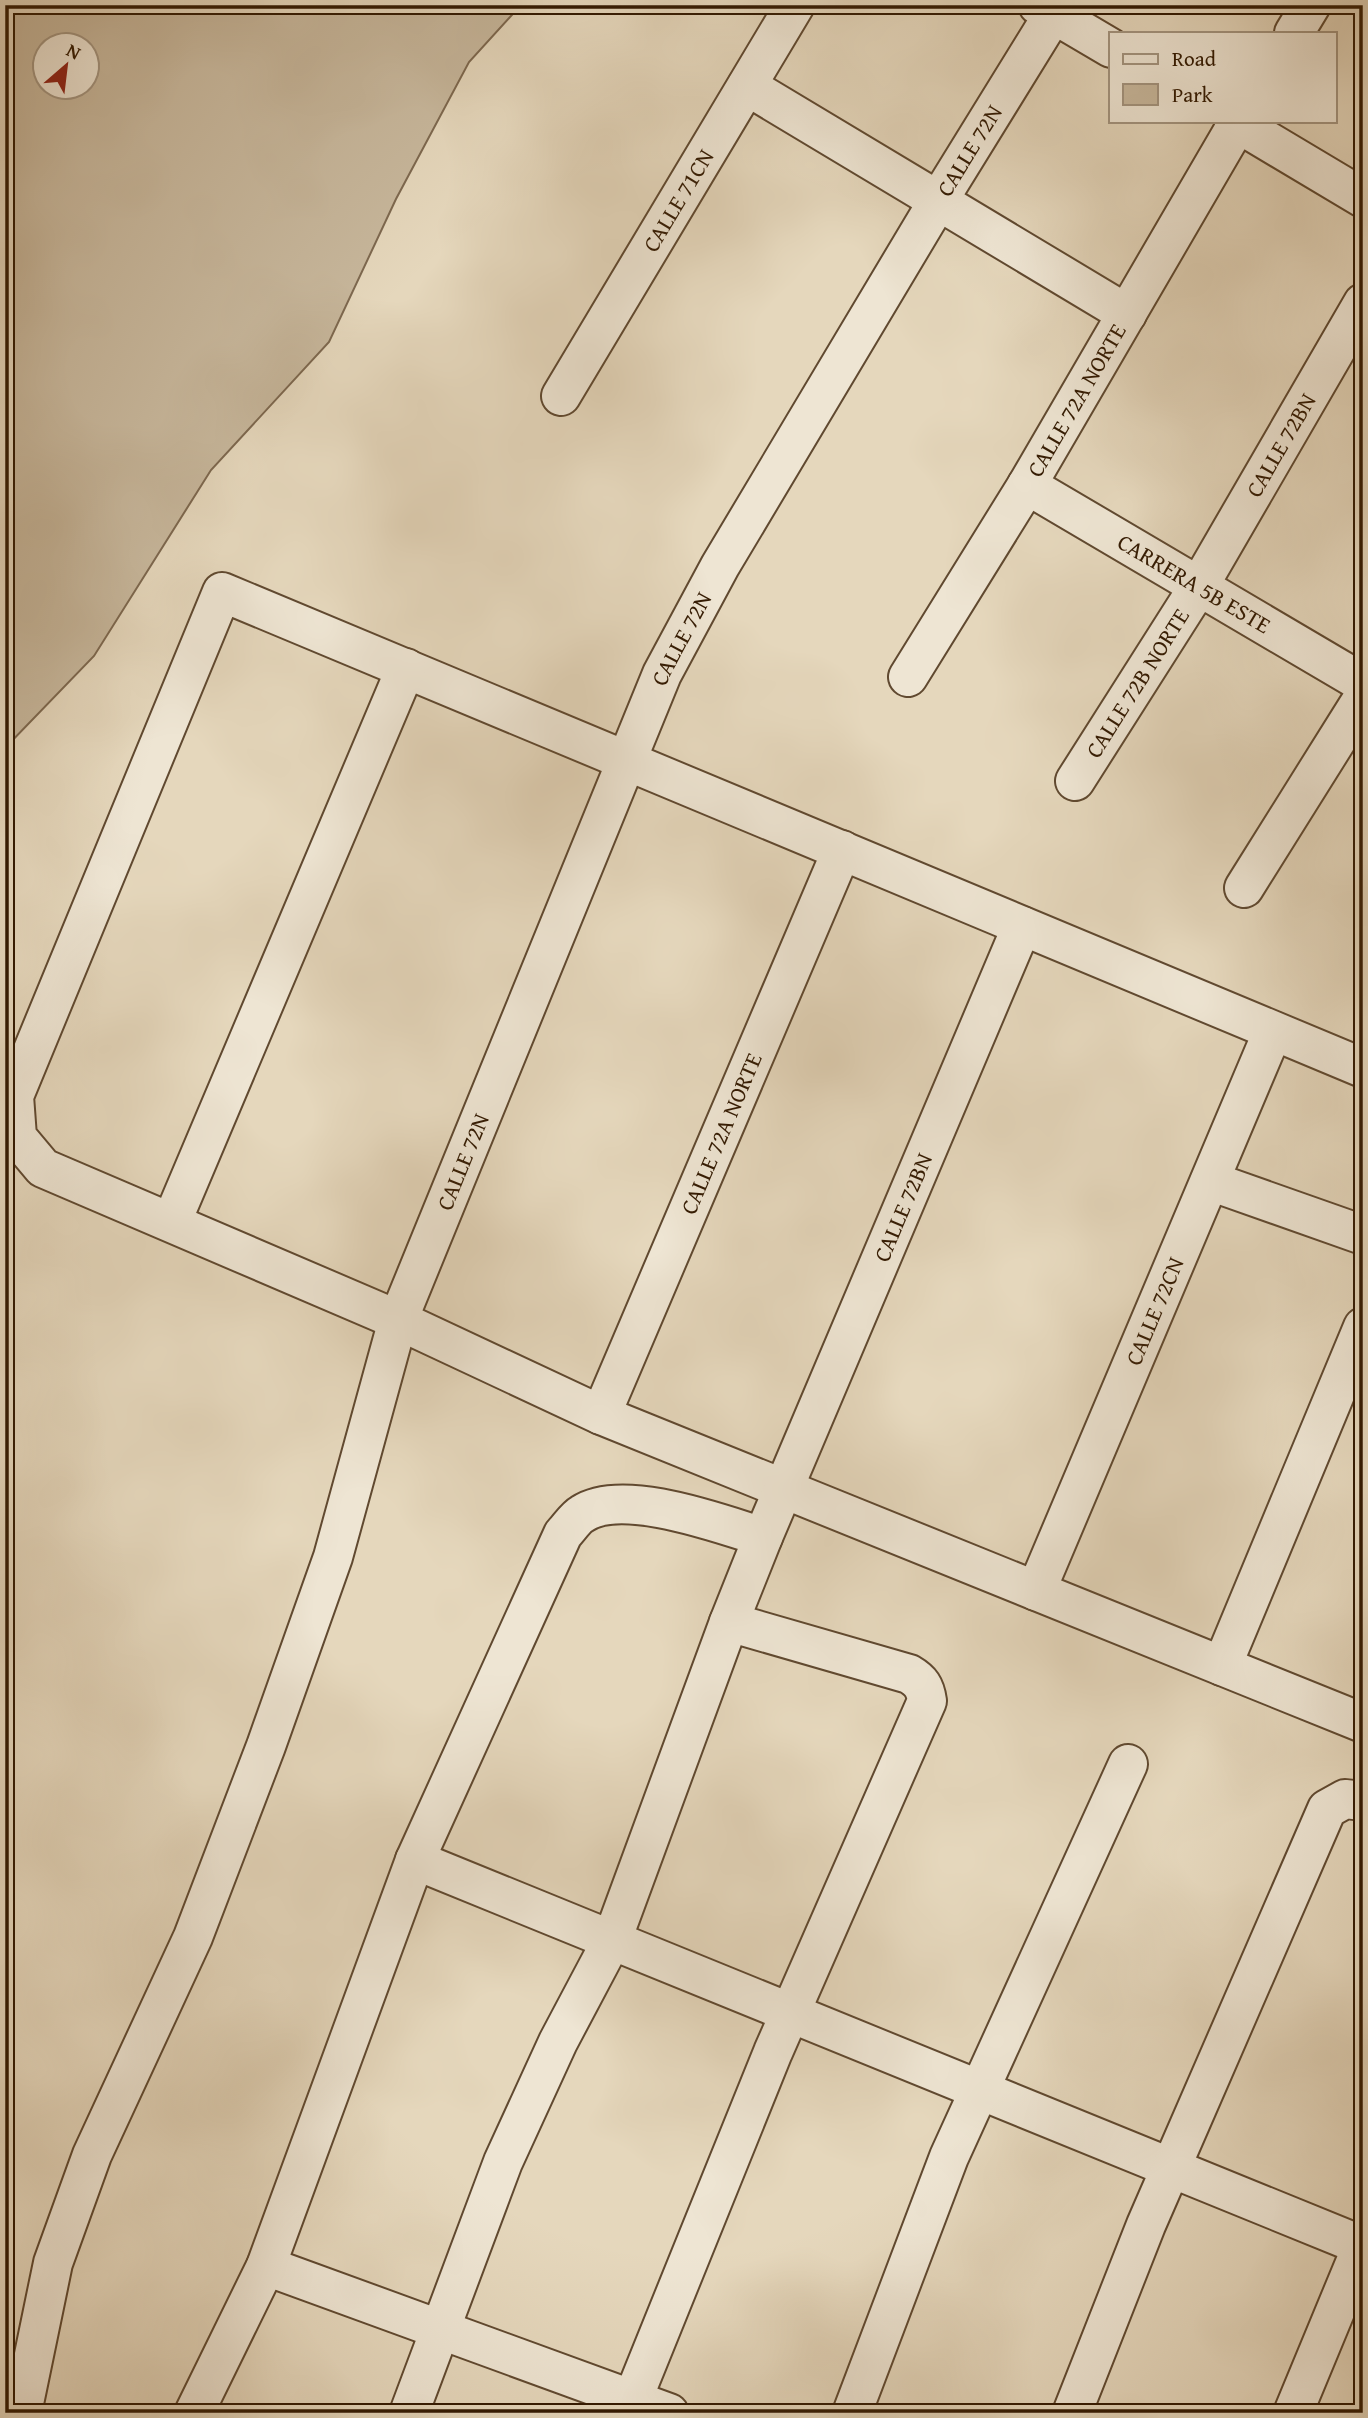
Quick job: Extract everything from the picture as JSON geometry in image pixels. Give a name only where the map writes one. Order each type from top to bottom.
[{"type":"street","name":"CALLE 71CN","points":[[561,396],[795,5]]},
{"type":"street","points":[[1295,32],[1311,5]]},
{"type":"street","points":[[1050,8],[1109,47]]},
{"type":"street","name":"CALLE 72N","points":[[26,2398],[53,2263],[92,2155],[193,1937],[266,1746],[333,1557],[398,1320],[662,674],[720,566],[1050,8]]},
{"type":"street","points":[[747,86],[1127,314]]},
{"type":"street","points":[[1237,122],[1363,198]]},
{"type":"street","name":"CALLE 72A NORTE","points":[[908,677],[1027,485],[1237,122]]},
{"type":"street","name":"CALLE 72BN","points":[[1199,586],[1363,303]]},
{"type":"street","name":"CARRERA 5B ESTE","points":[[1027,485],[1363,683]]},
{"type":"street","name":"CALLE 72B NORTE","points":[[1075,781],[1199,586]]},
{"type":"street","points":[[1363,1068],[222,592],[9,1096],[17,1137],[43,1168],[398,1320],[601,1415],[1363,1723]]},
{"type":"street","points":[[172,1221],[406,668]]},
{"type":"street","points":[[1244,888],[1363,698]]},
{"type":"street","name":"CALLE 72A NORTE","points":[[601,1415],[842,850]]},
{"type":"street","name":"CALLE 72BN","points":[[409,2413],[503,2162],[558,2042],[611,1940],[763,1536],[1022,926]]},
{"type":"street","name":"CALLE 72CN","points":[[1036,1591],[1273,1031]]},
{"type":"street","points":[[1210,1181],[1363,1235]]},
{"type":"street","points":[[1222,1666],[1363,1327]]},
{"type":"street","points":[[194,2413],[266,2266],[415,1860],[563,1534],[583,1513],[609,1505],[666,1508],[763,1536]]},
{"type":"street","points":[[630,2406],[790,2013],[927,1701],[919,1680],[908,1674],[729,1622]]},
{"type":"street","points":[[852,2413],[949,2157],[1128,1764]]},
{"type":"street","points":[[1072,2413],[1171,2168],[1327,1809],[1345,1799],[1363,1801]]},
{"type":"street","points":[[415,1860],[1363,2245],[1293,2413]]},
{"type":"street","points":[[266,2266],[441,2330],[630,2406],[668,2413]]},
{"type":"street","points":[[26,2398],[54,2413]]},
{"type":"green space","points":[[5,5],[521,5],[469,62],[396,199],[329,342],[211,470],[94,656],[5,748]]}]
